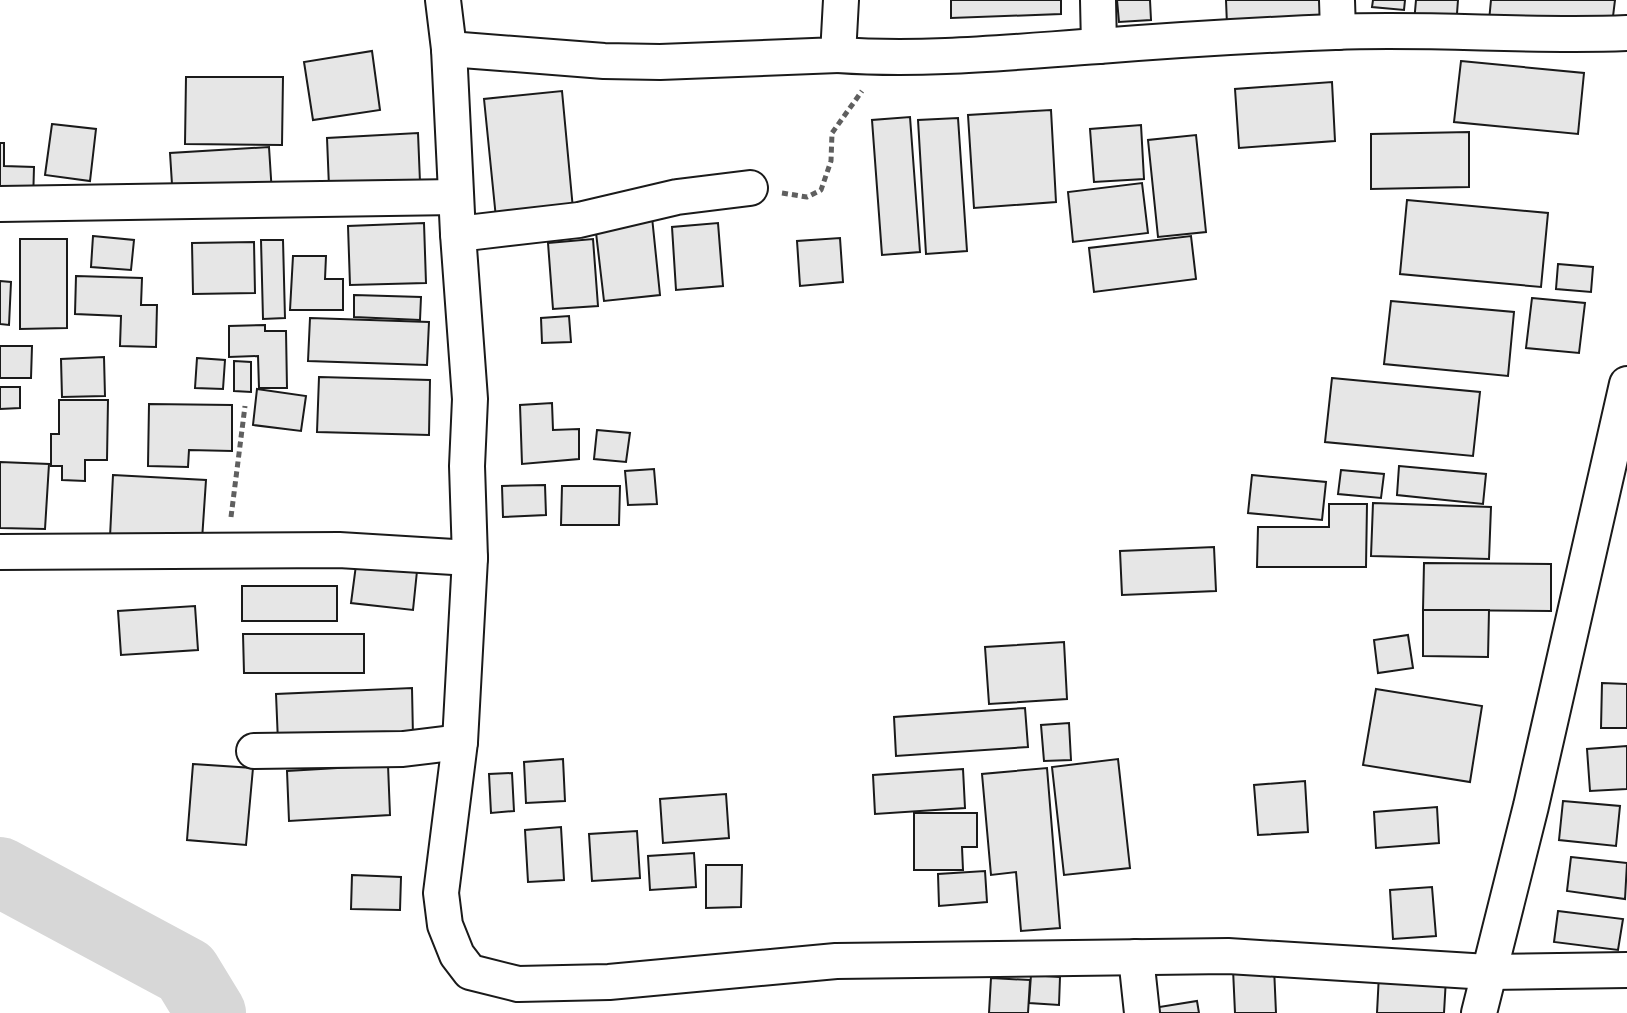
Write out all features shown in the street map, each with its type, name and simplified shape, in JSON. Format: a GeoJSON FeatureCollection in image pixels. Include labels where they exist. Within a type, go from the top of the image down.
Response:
{"type":"FeatureCollection","features":[{"type":"Feature","properties":{"kind":"street"},"geometry":{"type":"LineString","coordinates":[[443,0],[449,49],[470,399],[467,466],[470,558],[460,742],[441,893],[445,925],[457,955],[470,972],[518,984],[594,982],[836,961],[1228,956],[1488,972],[1627,970]]}},
{"type":"Feature","properties":{"kind":"street"},"geometry":{"type":"LineString","coordinates":[[838,55],[841,0]]}},
{"type":"Feature","properties":{"kind":"street"},"geometry":{"type":"LineString","coordinates":[[1098,0],[1099,46]]}},
{"type":"Feature","properties":{"kind":"street"},"geometry":{"type":"LineString","coordinates":[[449,49],[604,61],[660,62],[838,55],[885,58],[980,56],[1099,46],[1337,16],[1575,35],[1627,33]]}},
{"type":"Feature","properties":{"kind":"street"},"geometry":{"type":"LineString","coordinates":[[458,234],[579,220],[677,197],[750,188]]}},
{"type":"Feature","properties":{"kind":"street"},"geometry":{"type":"LineString","coordinates":[[0,204],[456,197]]}},
{"type":"Feature","properties":{"kind":"street"},"geometry":{"type":"LineString","coordinates":[[1479,1013],[1534,791],[1627,384]]}},
{"type":"Feature","properties":{"kind":"street"},"geometry":{"type":"LineString","coordinates":[[0,552],[339,550],[470,558]]}},
{"type":"Feature","properties":{"kind":"street"},"geometry":{"type":"LineString","coordinates":[[254,751],[403,749],[460,742]]}},
{"type":"Feature","properties":{"kind":"street"},"geometry":{"type":"LineString","coordinates":[[1136,957],[1142,1013]]}},
{"type":"Feature","properties":{"kind":"path"},"geometry":{"type":"LineString","coordinates":[[750,188],[807,197],[821,190],[831,161],[832,133],[885,58]]}},
{"type":"Feature","properties":{"kind":"path"},"geometry":{"type":"LineString","coordinates":[[227,550],[245,406]]}},
{"type":"Feature","properties":{"kind":"building"},"geometry":{"type":"Polygon","coordinates":[[[951,0],[1061,0],[1061,14],[951,18],[951,0]]]}},
{"type":"Feature","properties":{"kind":"building"},"geometry":{"type":"Polygon","coordinates":[[[1117,0],[1150,0],[1151,20],[1119,22],[1117,0]]]}},
{"type":"Feature","properties":{"kind":"building"},"geometry":{"type":"Polygon","coordinates":[[[1226,0],[1320,0],[1322,19],[1227,25],[1226,0]]]}},
{"type":"Feature","properties":{"kind":"building"},"geometry":{"type":"Polygon","coordinates":[[[1373,0],[1405,0],[1404,10],[1372,7],[1373,0]]]}},
{"type":"Feature","properties":{"kind":"building"},"geometry":{"type":"Polygon","coordinates":[[[1416,0],[1458,0],[1456,27],[1414,23],[1416,0]]]}},
{"type":"Feature","properties":{"kind":"building"},"geometry":{"type":"Polygon","coordinates":[[[1491,0],[1615,0],[1611,33],[1489,21],[1491,0]]]}},
{"type":"Feature","properties":{"kind":"building"},"geometry":{"type":"Polygon","coordinates":[[[372,51],[380,110],[313,120],[304,62],[372,51]]]}},
{"type":"Feature","properties":{"kind":"building"},"geometry":{"type":"Polygon","coordinates":[[[1461,61],[1584,73],[1578,134],[1454,122],[1461,61]]]}},
{"type":"Feature","properties":{"kind":"building"},"geometry":{"type":"Polygon","coordinates":[[[186,77],[283,77],[282,145],[185,144],[186,77]]]}},
{"type":"Feature","properties":{"kind":"building"},"geometry":{"type":"Polygon","coordinates":[[[1332,82],[1335,141],[1239,148],[1235,89],[1332,82]]]}},
{"type":"Feature","properties":{"kind":"building"},"geometry":{"type":"Polygon","coordinates":[[[562,91],[574,220],[497,228],[484,99],[562,91]]]}},
{"type":"Feature","properties":{"kind":"building"},"geometry":{"type":"Polygon","coordinates":[[[1051,110],[1056,202],[974,208],[968,115],[1051,110]]]}},
{"type":"Feature","properties":{"kind":"building"},"geometry":{"type":"Polygon","coordinates":[[[910,117],[920,252],[882,255],[872,120],[910,117]]]}},
{"type":"Feature","properties":{"kind":"building"},"geometry":{"type":"Polygon","coordinates":[[[958,118],[967,251],[926,254],[918,120],[958,118]]]}},
{"type":"Feature","properties":{"kind":"building"},"geometry":{"type":"Polygon","coordinates":[[[52,124],[96,129],[90,181],[45,175],[52,124]]]}},
{"type":"Feature","properties":{"kind":"building"},"geometry":{"type":"Polygon","coordinates":[[[1141,125],[1144,179],[1094,182],[1090,129],[1141,125]]]}},
{"type":"Feature","properties":{"kind":"building"},"geometry":{"type":"Polygon","coordinates":[[[1469,132],[1469,187],[1371,189],[1371,134],[1469,132]]]}},
{"type":"Feature","properties":{"kind":"building"},"geometry":{"type":"Polygon","coordinates":[[[418,133],[420,182],[329,187],[327,138],[418,133]]]}},
{"type":"Feature","properties":{"kind":"building"},"geometry":{"type":"Polygon","coordinates":[[[1196,135],[1206,232],[1158,237],[1148,140],[1196,135]]]}},
{"type":"Feature","properties":{"kind":"building"},"geometry":{"type":"Polygon","coordinates":[[[0,143],[4,143],[4,166],[34,167],[33,203],[0,202],[0,143]]]}},
{"type":"Feature","properties":{"kind":"building"},"geometry":{"type":"Polygon","coordinates":[[[269,147],[272,194],[173,200],[170,153],[269,147]]]}},
{"type":"Feature","properties":{"kind":"building"},"geometry":{"type":"Polygon","coordinates":[[[1142,183],[1148,233],[1073,242],[1068,192],[1142,183]]]}},
{"type":"Feature","properties":{"kind":"building"},"geometry":{"type":"Polygon","coordinates":[[[1407,200],[1548,213],[1541,287],[1400,274],[1407,200]]]}},
{"type":"Feature","properties":{"kind":"building"},"geometry":{"type":"Polygon","coordinates":[[[652,217],[660,295],[604,301],[595,224],[652,217]]]}},
{"type":"Feature","properties":{"kind":"building"},"geometry":{"type":"Polygon","coordinates":[[[424,223],[426,283],[350,285],[348,226],[424,223]]]}},
{"type":"Feature","properties":{"kind":"building"},"geometry":{"type":"Polygon","coordinates":[[[718,223],[723,286],[676,290],[672,227],[718,223]]]}},
{"type":"Feature","properties":{"kind":"building"},"geometry":{"type":"Polygon","coordinates":[[[93,236],[134,240],[131,270],[91,267],[93,236]]]}},
{"type":"Feature","properties":{"kind":"building"},"geometry":{"type":"Polygon","coordinates":[[[1191,236],[1196,279],[1094,292],[1089,248],[1191,236]]]}},
{"type":"Feature","properties":{"kind":"building"},"geometry":{"type":"Polygon","coordinates":[[[840,238],[843,282],[800,286],[797,241],[840,238]]]}},
{"type":"Feature","properties":{"kind":"building"},"geometry":{"type":"Polygon","coordinates":[[[20,239],[67,239],[67,328],[20,329],[20,239]]]}},
{"type":"Feature","properties":{"kind":"building"},"geometry":{"type":"Polygon","coordinates":[[[593,239],[598,306],[553,309],[548,243],[593,239]]]}},
{"type":"Feature","properties":{"kind":"building"},"geometry":{"type":"Polygon","coordinates":[[[261,240],[283,240],[285,318],[263,319],[261,240]]]}},
{"type":"Feature","properties":{"kind":"building"},"geometry":{"type":"Polygon","coordinates":[[[254,242],[255,293],[193,294],[192,243],[254,242]]]}},
{"type":"Feature","properties":{"kind":"building"},"geometry":{"type":"Polygon","coordinates":[[[293,256],[326,256],[325,279],[343,279],[343,310],[290,310],[293,256]]]}},
{"type":"Feature","properties":{"kind":"building"},"geometry":{"type":"Polygon","coordinates":[[[1558,264],[1593,267],[1591,292],[1556,289],[1558,264]]]}},
{"type":"Feature","properties":{"kind":"building"},"geometry":{"type":"Polygon","coordinates":[[[76,276],[142,278],[141,305],[157,305],[156,347],[120,346],[121,316],[75,314],[76,276]]]}},
{"type":"Feature","properties":{"kind":"building"},"geometry":{"type":"Polygon","coordinates":[[[0,281],[11,282],[9,325],[0,324],[0,281]]]}},
{"type":"Feature","properties":{"kind":"building"},"geometry":{"type":"Polygon","coordinates":[[[354,295],[421,297],[420,320],[354,317],[354,295]]]}},
{"type":"Feature","properties":{"kind":"building"},"geometry":{"type":"Polygon","coordinates":[[[1532,298],[1585,303],[1579,353],[1526,348],[1532,298]]]}},
{"type":"Feature","properties":{"kind":"building"},"geometry":{"type":"Polygon","coordinates":[[[1391,301],[1514,312],[1508,376],[1384,364],[1391,301]]]}},
{"type":"Feature","properties":{"kind":"building"},"geometry":{"type":"Polygon","coordinates":[[[569,316],[571,342],[542,343],[541,318],[569,316]]]}},
{"type":"Feature","properties":{"kind":"building"},"geometry":{"type":"Polygon","coordinates":[[[310,318],[429,322],[427,365],[308,361],[310,318]]]}},
{"type":"Feature","properties":{"kind":"building"},"geometry":{"type":"Polygon","coordinates":[[[265,325],[265,331],[286,331],[287,388],[259,388],[258,356],[229,357],[229,326],[265,325]]]}},
{"type":"Feature","properties":{"kind":"building"},"geometry":{"type":"Polygon","coordinates":[[[0,346],[32,346],[31,378],[0,378],[0,346]]]}},
{"type":"Feature","properties":{"kind":"building"},"geometry":{"type":"Polygon","coordinates":[[[104,357],[105,396],[62,397],[61,359],[104,357]]]}},
{"type":"Feature","properties":{"kind":"building"},"geometry":{"type":"Polygon","coordinates":[[[197,358],[225,360],[223,389],[195,388],[197,358]]]}},
{"type":"Feature","properties":{"kind":"building"},"geometry":{"type":"Polygon","coordinates":[[[234,361],[251,362],[251,392],[234,391],[234,361]]]}},
{"type":"Feature","properties":{"kind":"building"},"geometry":{"type":"Polygon","coordinates":[[[319,377],[430,380],[429,435],[317,432],[319,377]]]}},
{"type":"Feature","properties":{"kind":"building"},"geometry":{"type":"Polygon","coordinates":[[[1332,378],[1480,392],[1473,456],[1325,442],[1332,378]]]}},
{"type":"Feature","properties":{"kind":"building"},"geometry":{"type":"Polygon","coordinates":[[[0,387],[20,387],[20,408],[0,409],[0,387]]]}},
{"type":"Feature","properties":{"kind":"building"},"geometry":{"type":"Polygon","coordinates":[[[257,389],[306,396],[301,431],[253,425],[257,389]]]}},
{"type":"Feature","properties":{"kind":"building"},"geometry":{"type":"Polygon","coordinates":[[[59,400],[108,400],[107,460],[85,460],[85,481],[62,480],[62,466],[51,466],[51,434],[59,434],[59,400]]]}},
{"type":"Feature","properties":{"kind":"building"},"geometry":{"type":"Polygon","coordinates":[[[552,403],[553,430],[579,429],[579,459],[522,464],[520,405],[552,403]]]}},
{"type":"Feature","properties":{"kind":"building"},"geometry":{"type":"Polygon","coordinates":[[[149,404],[232,405],[232,451],[189,450],[188,467],[148,466],[149,404]]]}},
{"type":"Feature","properties":{"kind":"building"},"geometry":{"type":"Polygon","coordinates":[[[597,430],[630,433],[626,462],[594,459],[597,430]]]}},
{"type":"Feature","properties":{"kind":"building"},"geometry":{"type":"Polygon","coordinates":[[[0,462],[49,464],[45,529],[0,528],[0,462]]]}},
{"type":"Feature","properties":{"kind":"building"},"geometry":{"type":"Polygon","coordinates":[[[1399,466],[1486,474],[1483,504],[1397,495],[1399,466]]]}},
{"type":"Feature","properties":{"kind":"building"},"geometry":{"type":"Polygon","coordinates":[[[654,469],[657,504],[628,505],[625,471],[654,469]]]}},
{"type":"Feature","properties":{"kind":"building"},"geometry":{"type":"Polygon","coordinates":[[[1341,470],[1384,474],[1381,498],[1338,494],[1341,470]]]}},
{"type":"Feature","properties":{"kind":"building"},"geometry":{"type":"Polygon","coordinates":[[[113,475],[206,480],[202,540],[110,537],[113,475]]]}},
{"type":"Feature","properties":{"kind":"building"},"geometry":{"type":"Polygon","coordinates":[[[1252,475],[1326,482],[1322,520],[1248,513],[1252,475]]]}},
{"type":"Feature","properties":{"kind":"building"},"geometry":{"type":"Polygon","coordinates":[[[545,485],[546,515],[503,517],[502,486],[545,485]]]}},
{"type":"Feature","properties":{"kind":"building"},"geometry":{"type":"Polygon","coordinates":[[[562,486],[620,486],[619,525],[561,525],[562,486]]]}},
{"type":"Feature","properties":{"kind":"building"},"geometry":{"type":"Polygon","coordinates":[[[1373,503],[1491,507],[1489,559],[1371,556],[1373,503]]]}},
{"type":"Feature","properties":{"kind":"building"},"geometry":{"type":"Polygon","coordinates":[[[1329,504],[1367,504],[1366,567],[1257,567],[1258,527],[1329,527],[1329,504]]]}},
{"type":"Feature","properties":{"kind":"building"},"geometry":{"type":"Polygon","coordinates":[[[1214,547],[1216,591],[1122,595],[1120,551],[1214,547]]]}},
{"type":"Feature","properties":{"kind":"building"},"geometry":{"type":"Polygon","coordinates":[[[1424,563],[1551,564],[1551,611],[1423,610],[1424,563]]]}},
{"type":"Feature","properties":{"kind":"building"},"geometry":{"type":"Polygon","coordinates":[[[356,565],[417,571],[413,610],[351,603],[356,565]]]}},
{"type":"Feature","properties":{"kind":"building"},"geometry":{"type":"Polygon","coordinates":[[[242,586],[337,586],[337,621],[242,621],[242,586]]]}},
{"type":"Feature","properties":{"kind":"building"},"geometry":{"type":"Polygon","coordinates":[[[195,606],[198,650],[121,655],[118,611],[195,606]]]}},
{"type":"Feature","properties":{"kind":"building"},"geometry":{"type":"Polygon","coordinates":[[[1423,610],[1489,610],[1488,657],[1423,656],[1423,610]]]}},
{"type":"Feature","properties":{"kind":"building"},"geometry":{"type":"Polygon","coordinates":[[[243,634],[364,634],[364,673],[244,673],[243,634]]]}},
{"type":"Feature","properties":{"kind":"building"},"geometry":{"type":"Polygon","coordinates":[[[1408,635],[1413,668],[1378,673],[1374,640],[1408,635]]]}},
{"type":"Feature","properties":{"kind":"building"},"geometry":{"type":"Polygon","coordinates":[[[1064,642],[1067,699],[989,704],[985,647],[1064,642]]]}},
{"type":"Feature","properties":{"kind":"building"},"geometry":{"type":"Polygon","coordinates":[[[1602,683],[1627,684],[1627,728],[1601,728],[1602,683]]]}},
{"type":"Feature","properties":{"kind":"building"},"geometry":{"type":"Polygon","coordinates":[[[412,688],[413,737],[278,742],[276,694],[412,688]]]}},
{"type":"Feature","properties":{"kind":"building"},"geometry":{"type":"Polygon","coordinates":[[[1376,689],[1482,706],[1470,782],[1363,765],[1376,689]]]}},
{"type":"Feature","properties":{"kind":"building"},"geometry":{"type":"Polygon","coordinates":[[[1025,708],[1028,747],[896,756],[894,717],[1025,708]]]}},
{"type":"Feature","properties":{"kind":"building"},"geometry":{"type":"Polygon","coordinates":[[[1069,723],[1071,760],[1044,761],[1041,725],[1069,723]]]}},
{"type":"Feature","properties":{"kind":"building"},"geometry":{"type":"Polygon","coordinates":[[[1627,746],[1627,789],[1590,791],[1587,749],[1627,746]]]}},
{"type":"Feature","properties":{"kind":"building"},"geometry":{"type":"Polygon","coordinates":[[[563,759],[565,801],[526,803],[524,762],[563,759]]]}},
{"type":"Feature","properties":{"kind":"building"},"geometry":{"type":"Polygon","coordinates":[[[1118,759],[1130,868],[1064,875],[1052,767],[1118,759]]]}},
{"type":"Feature","properties":{"kind":"building"},"geometry":{"type":"Polygon","coordinates":[[[193,764],[253,768],[246,845],[187,840],[193,764]]]}},
{"type":"Feature","properties":{"kind":"building"},"geometry":{"type":"Polygon","coordinates":[[[388,765],[390,815],[289,821],[287,771],[388,765]]]}},
{"type":"Feature","properties":{"kind":"building"},"geometry":{"type":"Polygon","coordinates":[[[1047,768],[1060,928],[1021,931],[1016,872],[991,875],[982,774],[1047,768]]]}},
{"type":"Feature","properties":{"kind":"building"},"geometry":{"type":"Polygon","coordinates":[[[963,769],[965,808],[875,814],[873,775],[963,769]]]}},
{"type":"Feature","properties":{"kind":"building"},"geometry":{"type":"Polygon","coordinates":[[[512,773],[514,811],[491,813],[489,774],[512,773]]]}},
{"type":"Feature","properties":{"kind":"building"},"geometry":{"type":"Polygon","coordinates":[[[1305,781],[1308,832],[1258,835],[1254,785],[1305,781]]]}},
{"type":"Feature","properties":{"kind":"building"},"geometry":{"type":"Polygon","coordinates":[[[726,794],[729,838],[663,843],[660,799],[726,794]]]}},
{"type":"Feature","properties":{"kind":"building"},"geometry":{"type":"Polygon","coordinates":[[[1563,801],[1620,806],[1616,846],[1559,840],[1563,801]]]}},
{"type":"Feature","properties":{"kind":"building"},"geometry":{"type":"Polygon","coordinates":[[[1437,807],[1439,843],[1376,848],[1374,812],[1437,807]]]}},
{"type":"Feature","properties":{"kind":"building"},"geometry":{"type":"Polygon","coordinates":[[[914,813],[977,813],[977,847],[962,847],[963,870],[914,870],[914,813]]]}},
{"type":"Feature","properties":{"kind":"building"},"geometry":{"type":"Polygon","coordinates":[[[561,827],[564,880],[528,882],[525,830],[561,827]]]}},
{"type":"Feature","properties":{"kind":"building"},"geometry":{"type":"Polygon","coordinates":[[[637,831],[640,878],[592,881],[589,834],[637,831]]]}},
{"type":"Feature","properties":{"kind":"building"},"geometry":{"type":"Polygon","coordinates":[[[694,853],[696,887],[650,890],[648,856],[694,853]]]}},
{"type":"Feature","properties":{"kind":"building"},"geometry":{"type":"Polygon","coordinates":[[[1571,857],[1627,863],[1625,899],[1567,891],[1571,857]]]}},
{"type":"Feature","properties":{"kind":"building"},"geometry":{"type":"Polygon","coordinates":[[[706,865],[742,865],[741,907],[706,908],[706,865]]]}},
{"type":"Feature","properties":{"kind":"building"},"geometry":{"type":"Polygon","coordinates":[[[985,871],[987,902],[939,906],[938,874],[985,871]]]}},
{"type":"Feature","properties":{"kind":"building"},"geometry":{"type":"Polygon","coordinates":[[[352,875],[401,877],[400,910],[351,909],[352,875]]]}},
{"type":"Feature","properties":{"kind":"building"},"geometry":{"type":"Polygon","coordinates":[[[1432,887],[1436,936],[1393,939],[1390,890],[1432,887]]]}},
{"type":"Feature","properties":{"kind":"building"},"geometry":{"type":"Polygon","coordinates":[[[1558,911],[1623,919],[1618,950],[1554,942],[1558,911]]]}},
{"type":"Feature","properties":{"kind":"building"},"geometry":{"type":"Polygon","coordinates":[[[1274,967],[1276,1013],[1235,1013],[1233,969],[1274,967]]]}},
{"type":"Feature","properties":{"kind":"building"},"geometry":{"type":"Polygon","coordinates":[[[1379,974],[1446,978],[1444,1013],[1377,1013],[1379,974]]]}},
{"type":"Feature","properties":{"kind":"building"},"geometry":{"type":"Polygon","coordinates":[[[1031,975],[1060,977],[1059,1005],[1029,1003],[1031,975]]]}},
{"type":"Feature","properties":{"kind":"building"},"geometry":{"type":"Polygon","coordinates":[[[991,978],[1030,980],[1028,1013],[989,1013],[991,978]]]}},
{"type":"Feature","properties":{"kind":"building"},"geometry":{"type":"Polygon","coordinates":[[[1197,1001],[1199,1013],[1154,1013],[1153,1008],[1197,1001]]]}},
{"type":"Feature","properties":{"kind":"waterway"},"geometry":{"type":"LineString","coordinates":[[0,872],[186,972],[211,1013]]}}]}
